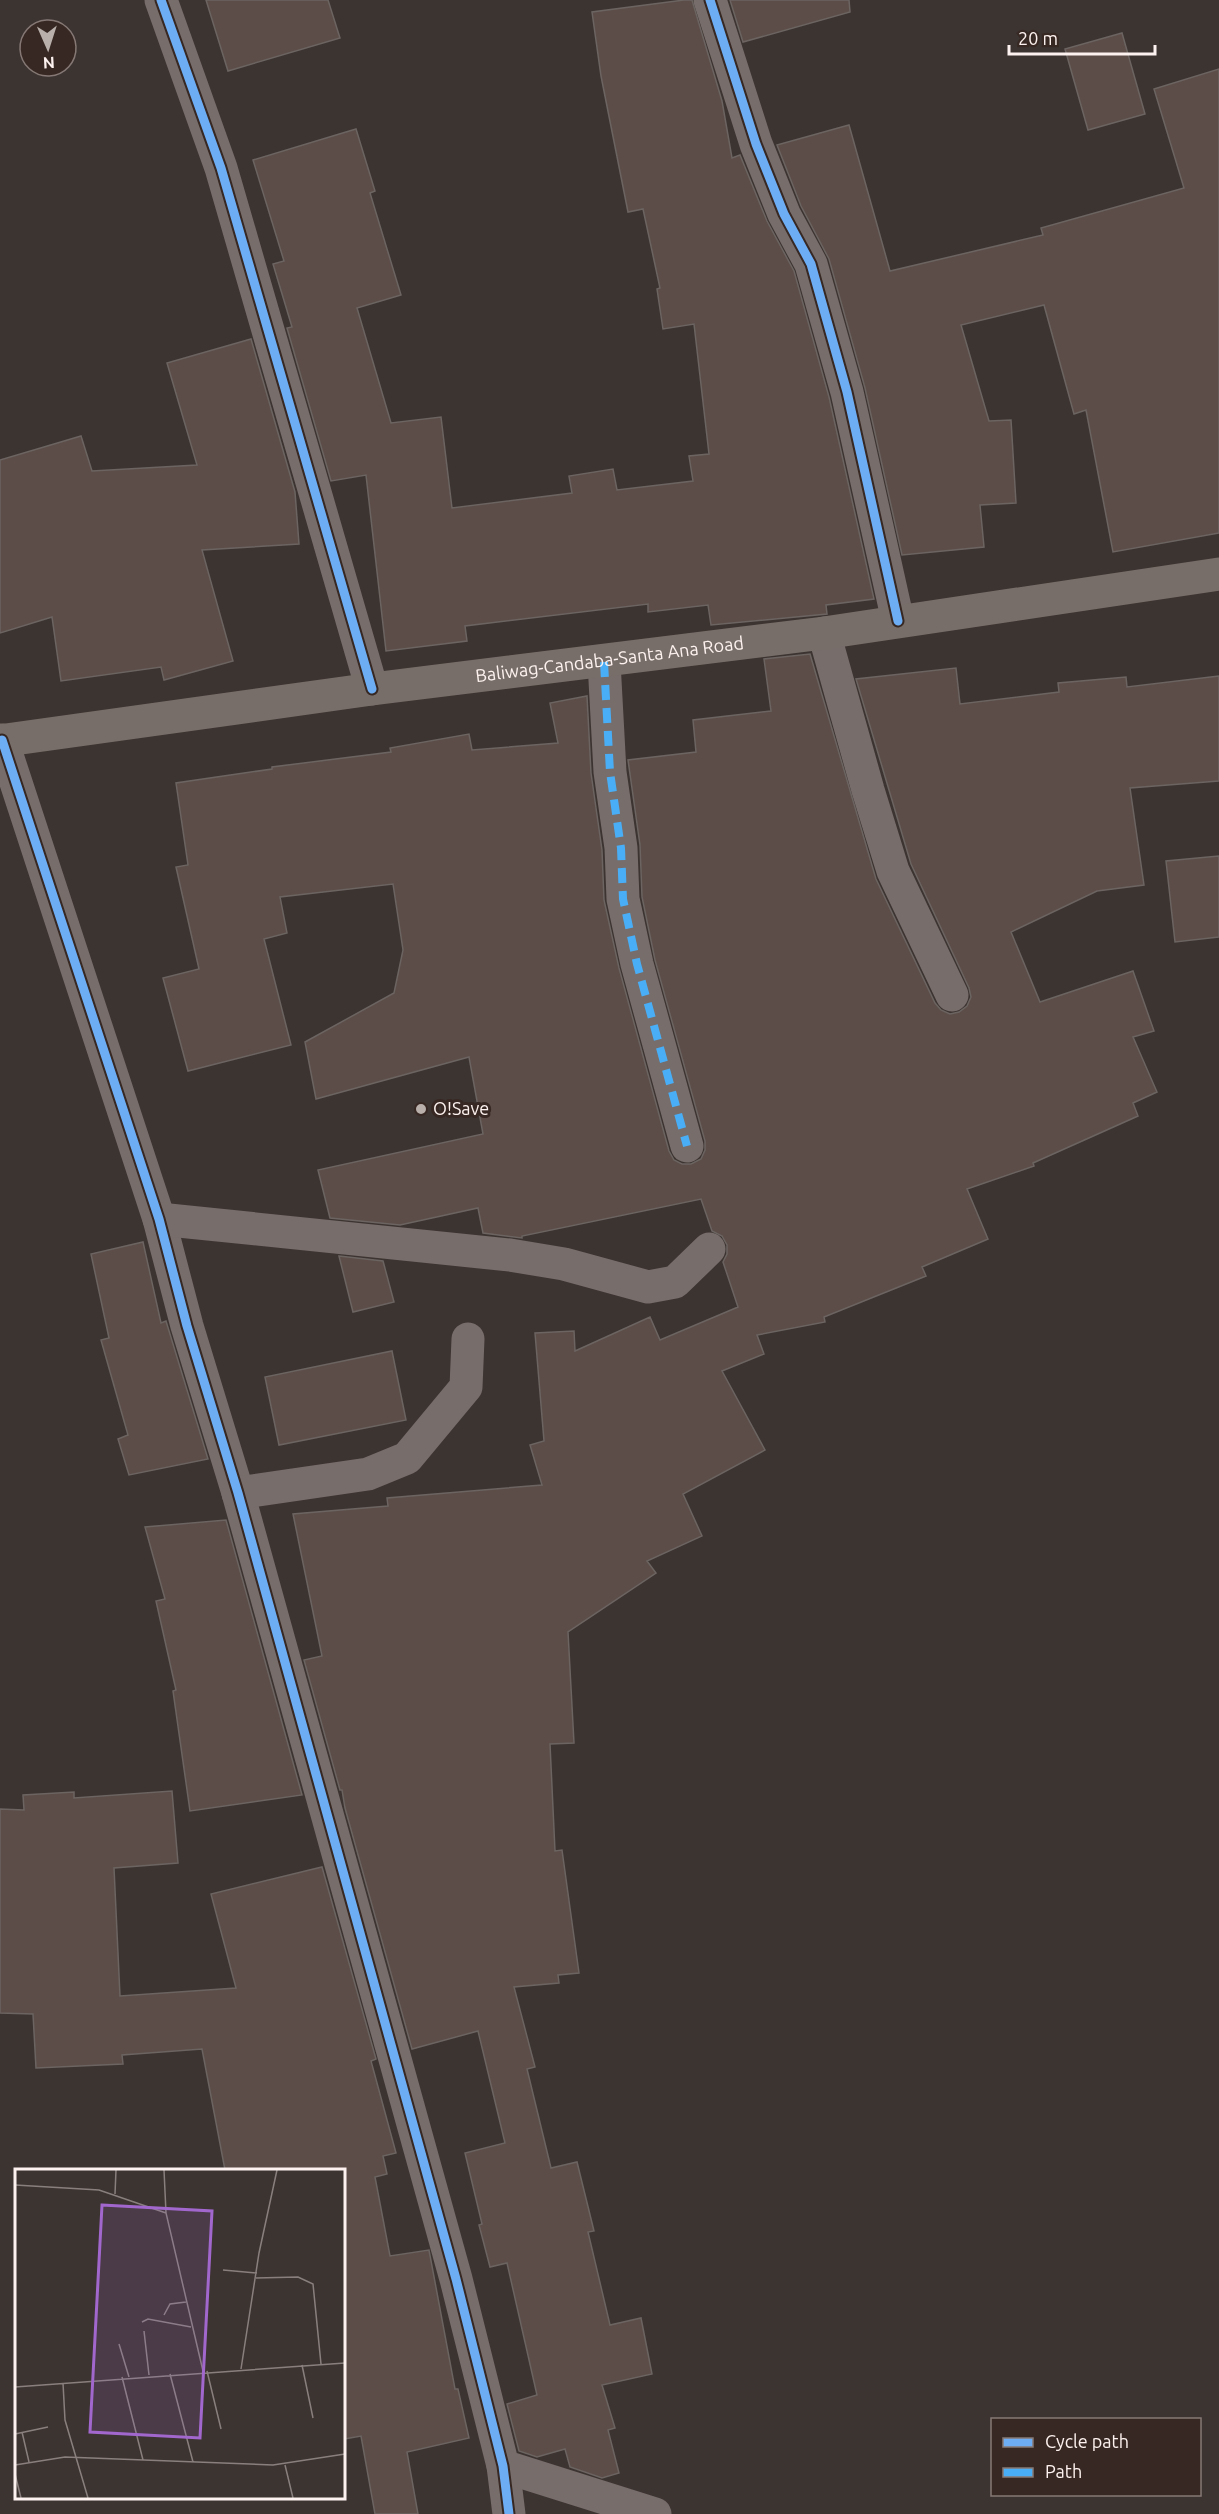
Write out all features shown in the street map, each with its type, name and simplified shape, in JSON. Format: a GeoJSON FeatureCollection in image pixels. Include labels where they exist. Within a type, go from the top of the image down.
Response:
{"type":"FeatureCollection","features":[{"type":"Feature","properties":{"kind":"main road","name":"Baliwag-Candaba-Santa Ana Road"},"geometry":{"type":"LineString","coordinates":[[1,740],[372,689],[824,633],[1219,574]]}},
{"type":"Feature","properties":{"kind":"street"},"geometry":{"type":"LineString","coordinates":[[161,0],[221,168],[372,689]]}},
{"type":"Feature","properties":{"kind":"street"},"geometry":{"type":"LineString","coordinates":[[710,0],[756,144],[784,214],[811,264],[847,392],[898,621]]}},
{"type":"Feature","properties":{"kind":"street"},"geometry":{"type":"LineString","coordinates":[[824,633],[893,871],[952,995]]}},
{"type":"Feature","properties":{"kind":"street"},"geometry":{"type":"LineString","coordinates":[[604,662],[610,772],[621,848],[623,899],[637,964],[687,1146]]}},
{"type":"Feature","properties":{"kind":"street"},"geometry":{"type":"LineString","coordinates":[[1,740],[159,1219],[187,1326],[238,1493],[456,2279],[503,2466],[509,2514]]}},
{"type":"Feature","properties":{"kind":"street"},"geometry":{"type":"LineString","coordinates":[[159,1219],[510,1255],[564,1264],[648,1287],[675,1282],[710,1249]]}},
{"type":"Feature","properties":{"kind":"street"},"geometry":{"type":"LineString","coordinates":[[238,1493],[368,1474],[407,1458],[466,1387],[468,1339]]}},
{"type":"Feature","properties":{"kind":"street"},"geometry":{"type":"LineString","coordinates":[[503,2466],[655,2514]]}},
{"type":"Feature","properties":{"kind":"building"},"geometry":{"type":"Polygon","coordinates":[[[206,0],[328,0],[340,38],[228,71],[206,0]]]}},
{"type":"Feature","properties":{"kind":"building"},"geometry":{"type":"Polygon","coordinates":[[[692,0],[722,101],[732,158],[740,155],[767,221],[794,271],[829,397],[874,599],[826,605],[827,614],[711,625],[708,605],[648,612],[648,604],[465,626],[467,641],[386,651],[366,475],[331,481],[287,328],[292,327],[273,264],[284,261],[253,160],[356,129],[375,191],[370,193],[401,295],[357,308],[391,423],[441,417],[452,508],[572,493],[569,476],[613,469],[617,490],[693,481],[689,456],[709,454],[694,324],[663,329],[657,289],[660,288],[643,209],[628,212],[601,76],[592,12],[692,0]]]}},
{"type":"Feature","properties":{"kind":"building"},"geometry":{"type":"Polygon","coordinates":[[[730,0],[849,0],[850,12],[743,42],[730,0]]]}},
{"type":"Feature","properties":{"kind":"building"},"geometry":{"type":"Polygon","coordinates":[[[1122,33],[1145,114],[1088,130],[1065,49],[1122,33]]]}},
{"type":"Feature","properties":{"kind":"building"},"geometry":{"type":"Polygon","coordinates":[[[1219,69],[1219,533],[1113,552],[1086,410],[1074,414],[1044,305],[961,325],[989,421],[1011,420],[1016,503],[980,505],[984,547],[902,555],[865,388],[829,259],[801,206],[777,145],[849,125],[890,271],[1043,235],[1041,228],[1184,188],[1154,89],[1219,69]]]}},
{"type":"Feature","properties":{"kind":"building"},"geometry":{"type":"Polygon","coordinates":[[[251,339],[295,492],[299,544],[202,550],[233,661],[164,680],[161,667],[61,681],[52,617],[0,633],[0,460],[81,436],[92,471],[197,465],[167,363],[251,339]]]}},
{"type":"Feature","properties":{"kind":"building"},"geometry":{"type":"Polygon","coordinates":[[[810,654],[876,879],[935,1003],[941,1010],[950,1014],[959,1012],[967,1006],[971,997],[969,988],[911,864],[856,679],[956,668],[960,704],[1059,692],[1058,683],[1126,677],[1127,687],[1219,676],[1219,781],[1130,788],[1144,885],[1097,891],[1011,932],[1040,1002],[1133,971],[1154,1031],[1133,1037],[1157,1092],[1133,1103],[1138,1116],[1033,1163],[1034,1166],[967,1189],[988,1239],[922,1267],[926,1276],[824,1317],[825,1322],[757,1335],[764,1354],[722,1371],[765,1450],[683,1494],[702,1536],[647,1561],[656,1573],[568,1632],[574,1743],[550,1744],[555,1851],[562,1850],[579,1973],[558,1975],[559,1983],[514,1987],[535,2067],[527,2069],[551,2168],[577,2162],[594,2231],[588,2232],[610,2325],[641,2318],[652,2374],[602,2385],[615,2428],[608,2430],[619,2473],[602,2478],[570,2467],[565,2449],[537,2457],[519,2451],[507,2404],[537,2395],[507,2263],[490,2267],[465,2153],[505,2143],[478,2031],[412,2049],[345,1808],[342,1790],[340,1790],[304,1660],[322,1656],[293,1514],[388,1506],[387,1498],[542,1485],[530,1445],[544,1441],[535,1333],[574,1331],[575,1351],[650,1317],[660,1340],[738,1307],[723,1262],[727,1254],[727,1245],[722,1236],[712,1231],[701,1199],[522,1236],[522,1238],[483,1233],[478,1208],[400,1225],[330,1218],[318,1170],[483,1134],[469,1057],[316,1099],[305,1042],[394,993],[403,950],[393,884],[280,897],[287,933],[264,939],[291,1045],[188,1071],[163,978],[199,969],[176,867],[188,865],[176,783],[272,769],[272,767],[391,752],[390,748],[469,734],[472,750],[558,743],[550,703],[587,696],[591,773],[602,850],[604,900],[619,968],[669,1151],[674,1160],[682,1164],[691,1164],[701,1159],[705,1150],[705,1141],[655,960],[642,897],[640,845],[628,760],[696,752],[693,720],[771,711],[764,659],[810,654]]]}},
{"type":"Feature","properties":{"kind":"building"},"geometry":{"type":"Polygon","coordinates":[[[1219,856],[1219,937],[1175,942],[1166,861],[1219,856]]]}},
{"type":"Feature","properties":{"kind":"building"},"geometry":{"type":"Polygon","coordinates":[[[143,1242],[161,1323],[166,1321],[208,1459],[129,1475],[118,1439],[128,1435],[101,1340],[109,1338],[91,1254],[143,1242]]]}},
{"type":"Feature","properties":{"kind":"building"},"geometry":{"type":"Polygon","coordinates":[[[339,1256],[383,1261],[394,1302],[353,1312],[339,1256]]]}},
{"type":"Feature","properties":{"kind":"building"},"geometry":{"type":"Polygon","coordinates":[[[392,1351],[406,1420],[279,1445],[265,1377],[392,1351]]]}},
{"type":"Feature","properties":{"kind":"building"},"geometry":{"type":"Polygon","coordinates":[[[226,1520],[302,1795],[190,1811],[173,1691],[176,1690],[156,1601],[165,1599],[145,1527],[226,1520]]]}},
{"type":"Feature","properties":{"kind":"building"},"geometry":{"type":"Polygon","coordinates":[[[172,1791],[178,1863],[114,1868],[120,1996],[236,1988],[211,1894],[322,1867],[376,2059],[371,2061],[396,2153],[383,2156],[387,2174],[375,2177],[390,2256],[429,2250],[455,2389],[458,2389],[469,2438],[407,2452],[418,2514],[375,2514],[361,2436],[345,2439],[345,2169],[225,2169],[202,2049],[122,2055],[123,2064],[36,2068],[33,2014],[0,2013],[0,1809],[24,1810],[23,1795],[74,1792],[74,1798],[172,1791]]]}},
{"type":"Feature","properties":{"kind":"marked path"},"geometry":{"type":"LineString","coordinates":[[604,662],[610,772],[621,848],[623,899],[637,964],[687,1146]]}},
{"type":"Feature","properties":{"kind":"cycle path"},"geometry":{"type":"LineString","coordinates":[[161,0],[221,168],[372,689]]}},
{"type":"Feature","properties":{"kind":"cycle path"},"geometry":{"type":"LineString","coordinates":[[710,0],[756,144],[784,214],[811,264],[847,392],[898,621]]}},
{"type":"Feature","properties":{"kind":"cycle path"},"geometry":{"type":"LineString","coordinates":[[2,740],[159,1219],[187,1326],[238,1493],[456,2279],[503,2466],[509,2514]]}},
{"type":"Feature","properties":{"kind":"place","name":"O!Save"},"geometry":{"type":"Point","coordinates":[421,1109]}}]}
